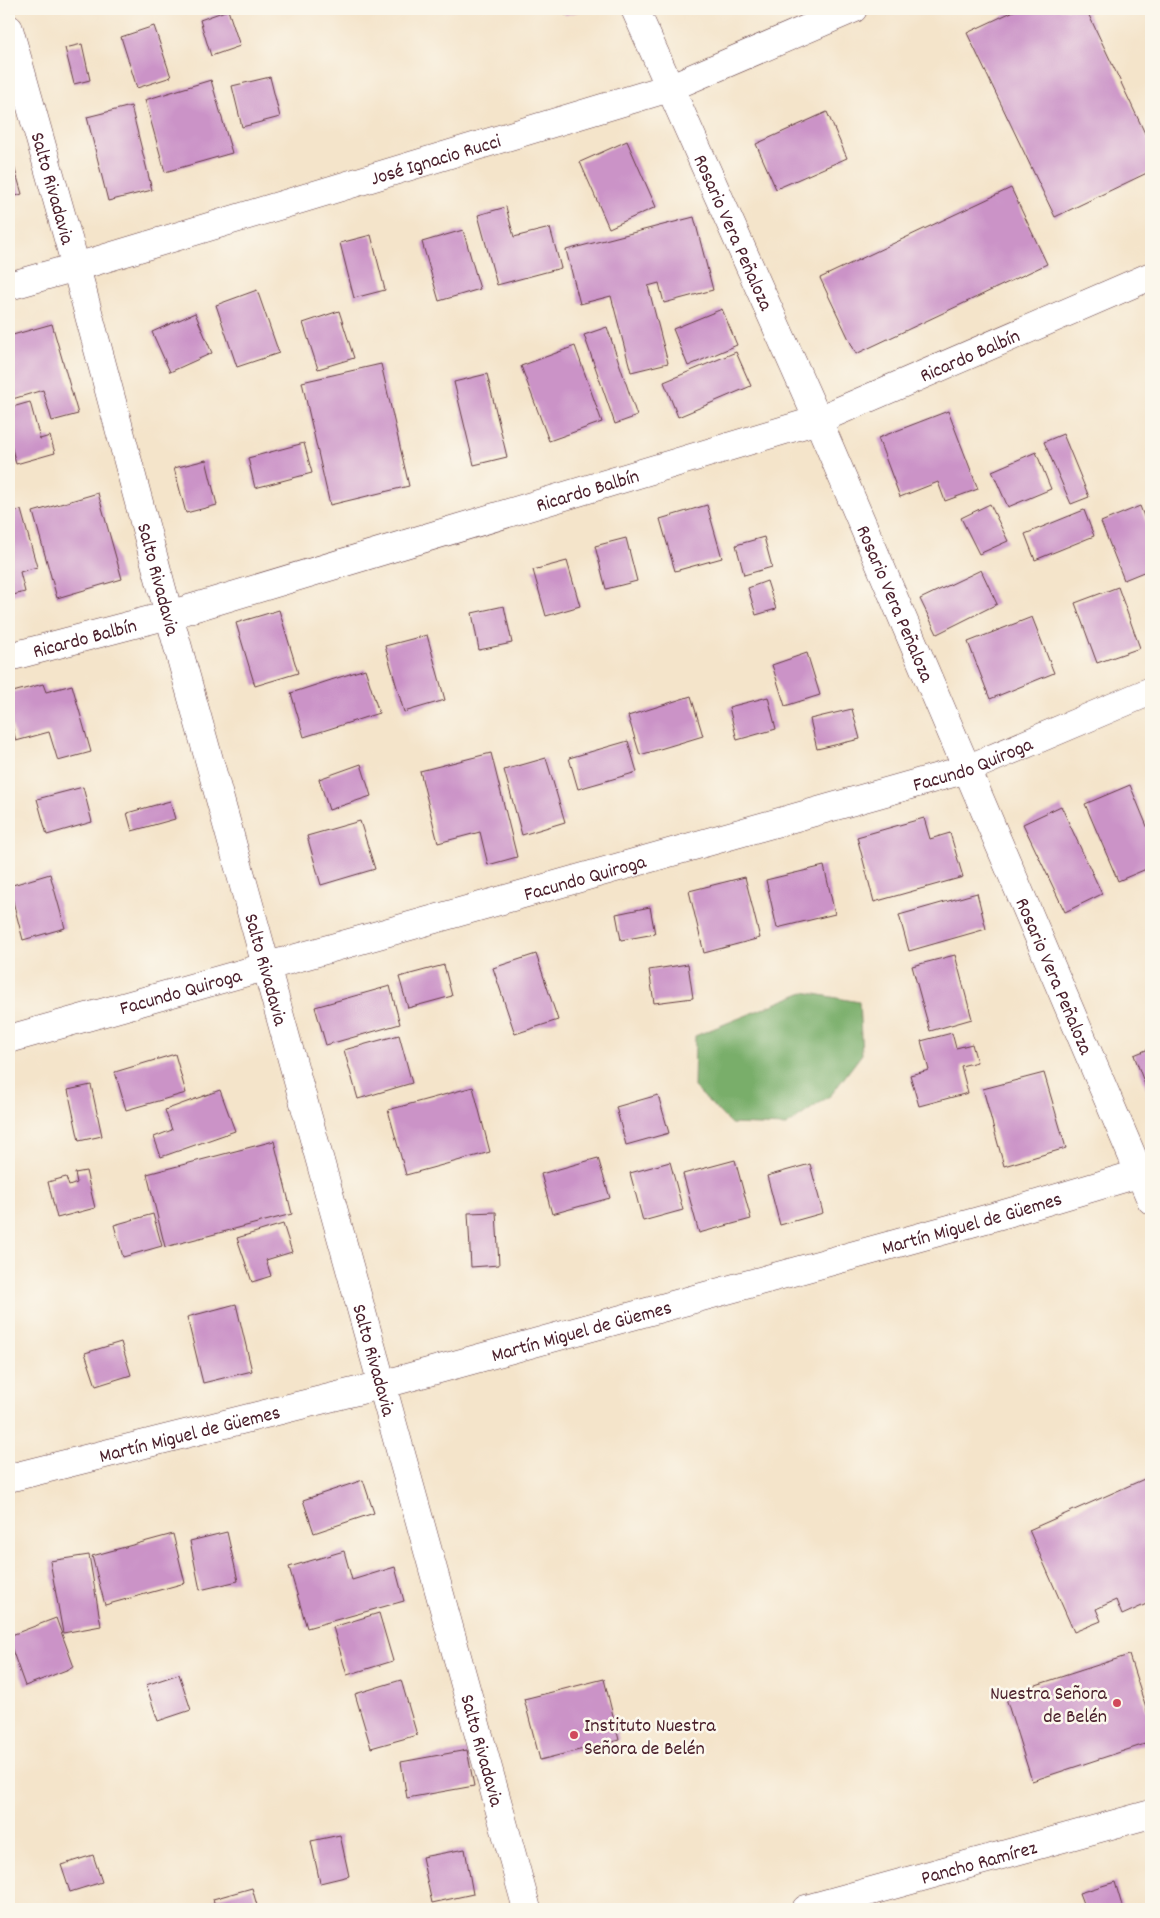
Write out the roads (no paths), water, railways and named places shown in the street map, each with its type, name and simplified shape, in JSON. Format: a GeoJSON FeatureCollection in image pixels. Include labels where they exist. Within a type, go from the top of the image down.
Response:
{"type":"FeatureCollection","features":[{"type":"Feature","properties":{"kind":"street","name":"Rosario Vera Peñaloza"},"geometry":{"type":"LineString","coordinates":[[635,9],[818,420],[967,769],[1146,1172],[1151,1200]]}},
{"type":"Feature","properties":{"kind":"street","name":"José Ignacio Rucci"},"geometry":{"type":"LineString","coordinates":[[9,286],[76,268],[669,88],[854,9]]}},
{"type":"Feature","properties":{"kind":"street","name":"Salto Rivadavia"},"geometry":{"type":"LineString","coordinates":[[9,29],[381,1385],[527,1909]]}},
{"type":"Feature","properties":{"kind":"street","name":"Ricardo Balbín"},"geometry":{"type":"LineString","coordinates":[[9,657],[169,615],[818,420],[1151,276]]}},
{"type":"Feature","properties":{"kind":"street","name":"Facundo Quiroga"},"geometry":{"type":"LineString","coordinates":[[9,1039],[967,769],[1151,691]]}},
{"type":"Feature","properties":{"kind":"street","name":"Martín Miguel de Güemes"},"geometry":{"type":"LineString","coordinates":[[9,1478],[381,1385],[1004,1214],[1146,1172]]}},
{"type":"Feature","properties":{"kind":"street","name":"Pancho Ramírez"},"geometry":{"type":"LineString","coordinates":[[806,1909],[1151,1814]]}},
{"type":"Feature","properties":{"kind":"place","name":"Nuestra Señora de Belén"},"geometry":{"type":"Point","coordinates":[1117,1703]}},
{"type":"Feature","properties":{"kind":"place","name":"Instituto Nuestra Señora de Belén"},"geometry":{"type":"Point","coordinates":[574,1735]}}]}
